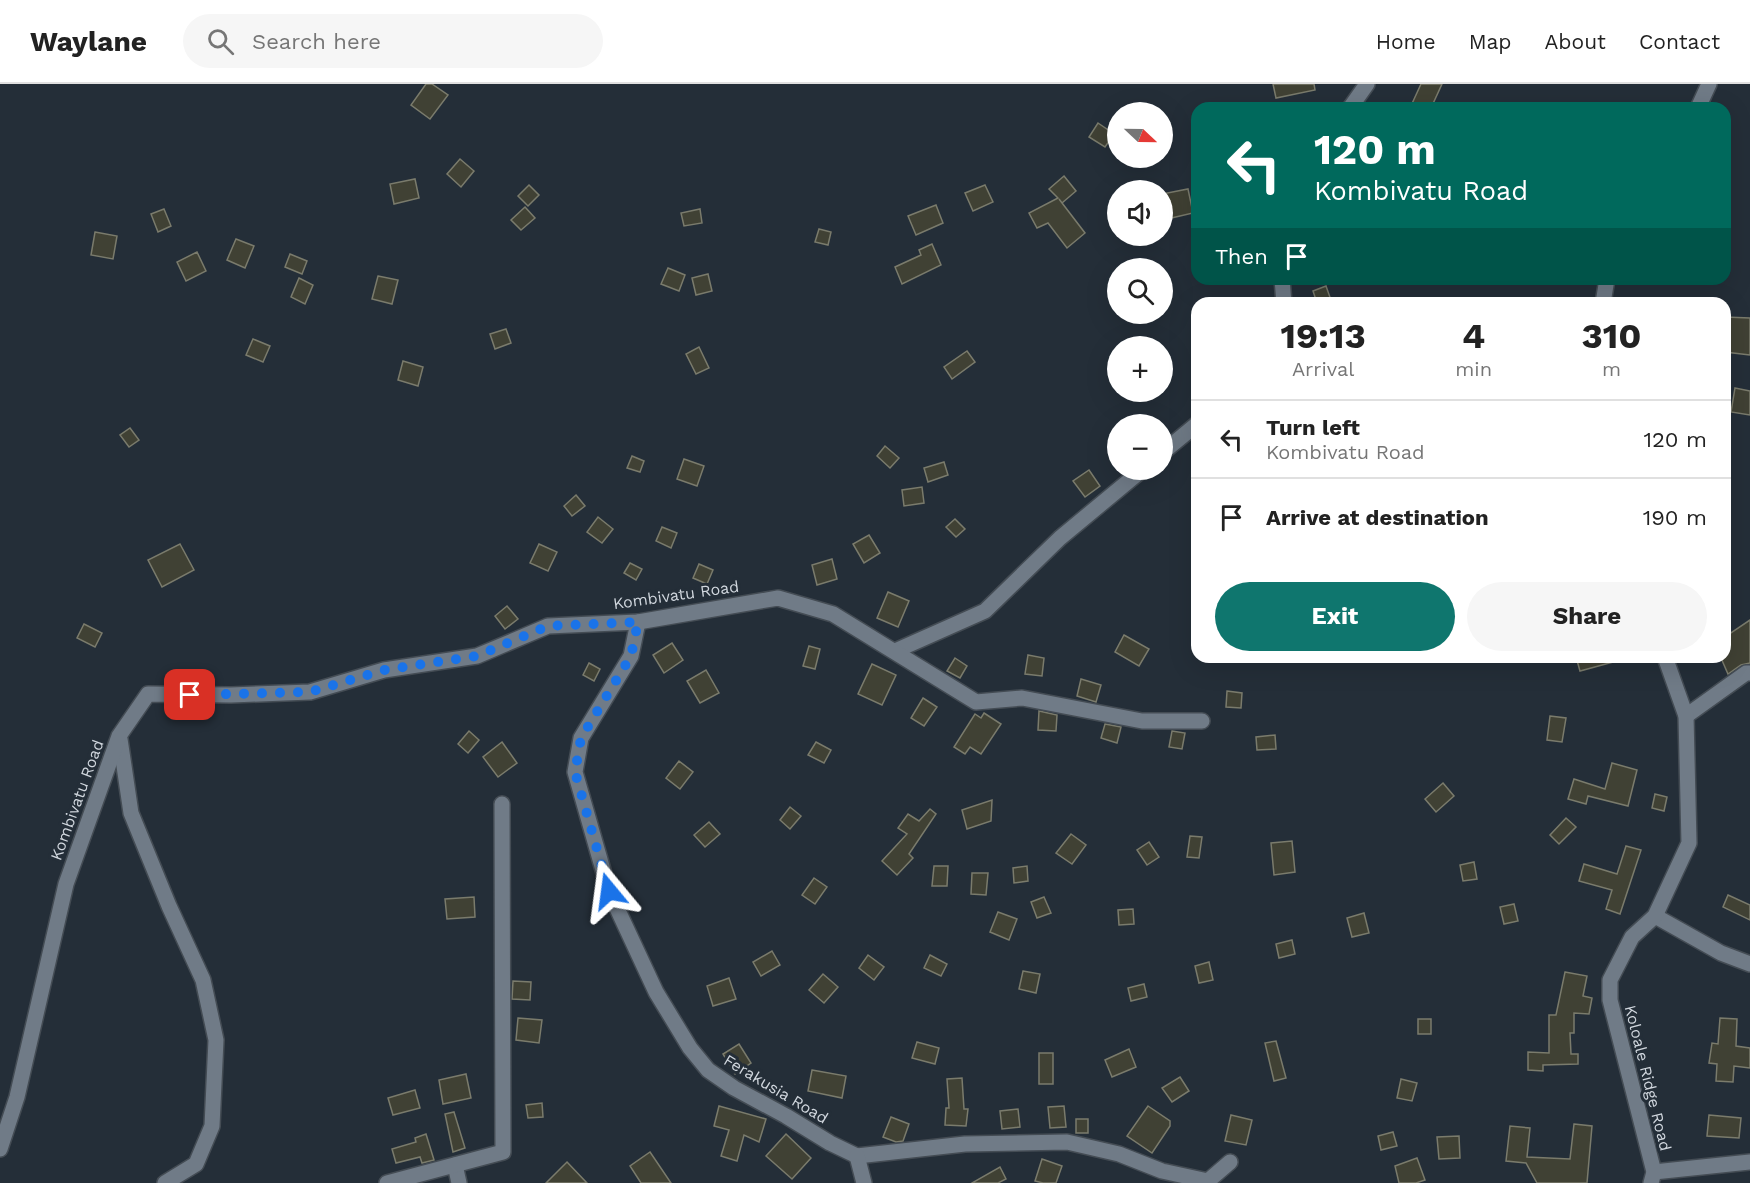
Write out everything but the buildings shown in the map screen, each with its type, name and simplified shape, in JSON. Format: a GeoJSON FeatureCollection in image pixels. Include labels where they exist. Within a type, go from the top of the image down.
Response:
{"type":"FeatureCollection","features":[{"type":"Feature","properties":{"kind":"street"},"geometry":{"type":"LineString","coordinates":[[1354,102],[1367,84]]}},
{"type":"Feature","properties":{"kind":"street"},"geometry":{"type":"LineString","coordinates":[[1701,102],[1709,84]]}},
{"type":"Feature","properties":{"kind":"street"},"geometry":{"type":"LineString","coordinates":[[1173,444],[1191,429]]}},
{"type":"Feature","properties":{"kind":"street"},"geometry":{"type":"LineString","coordinates":[[895,651],[985,610],[1060,538],[1130,480]]}},
{"type":"Feature","properties":{"kind":"street","name":"Kombivatu Road"},"geometry":{"type":"LineString","coordinates":[[0,1149],[17,1096],[66,884],[119,736],[148,694],[231,695],[310,692],[384,670],[477,656],[548,626],[638,622],[778,597],[833,614],[976,702],[1022,698],[1142,721],[1202,721]]}},
{"type":"Feature","properties":{"kind":"street","name":"Ferakusia Road"},"geometry":{"type":"LineString","coordinates":[[638,622],[631,656],[581,738],[575,772],[609,891],[656,992],[690,1048],[708,1070],[734,1088],[857,1156]]}},
{"type":"Feature","properties":{"kind":"street","name":"Koloale Ridge Road"},"geometry":{"type":"LineString","coordinates":[[1652,1178],[1610,1000],[1610,980],[1632,937],[1654,916],[1689,843],[1686,716],[1667,663]]}},
{"type":"Feature","properties":{"kind":"street"},"geometry":{"type":"LineString","coordinates":[[1686,716],[1746,673],[1750,673]]}},
{"type":"Feature","properties":{"kind":"street"},"geometry":{"type":"LineString","coordinates":[[119,736],[131,813],[203,981],[216,1040],[212,1126],[196,1164],[165,1183]]}},
{"type":"Feature","properties":{"kind":"street"},"geometry":{"type":"LineString","coordinates":[[387,1183],[503,1152],[502,804]]}},
{"type":"Feature","properties":{"kind":"street"},"geometry":{"type":"LineString","coordinates":[[1654,916],[1721,953],[1750,964]]}},
{"type":"Feature","properties":{"kind":"street"},"geometry":{"type":"LineString","coordinates":[[864,1183],[857,1156],[965,1144],[1067,1142],[1119,1154],[1162,1171],[1208,1181],[1230,1162]]}},
{"type":"Feature","properties":{"kind":"street"},"geometry":{"type":"LineString","coordinates":[[1652,1178],[1750,1162]]}},
{"type":"Feature","properties":{"kind":"street"},"geometry":{"type":"LineString","coordinates":[[455,1165],[459,1183]]}},
{"type":"Feature","properties":{"kind":"route"},"geometry":{"type":"LineString","coordinates":[[190,695],[310,692],[384,670],[477,656],[548,626],[638,622],[631,656],[581,738],[575,772],[609,891]]}}]}
